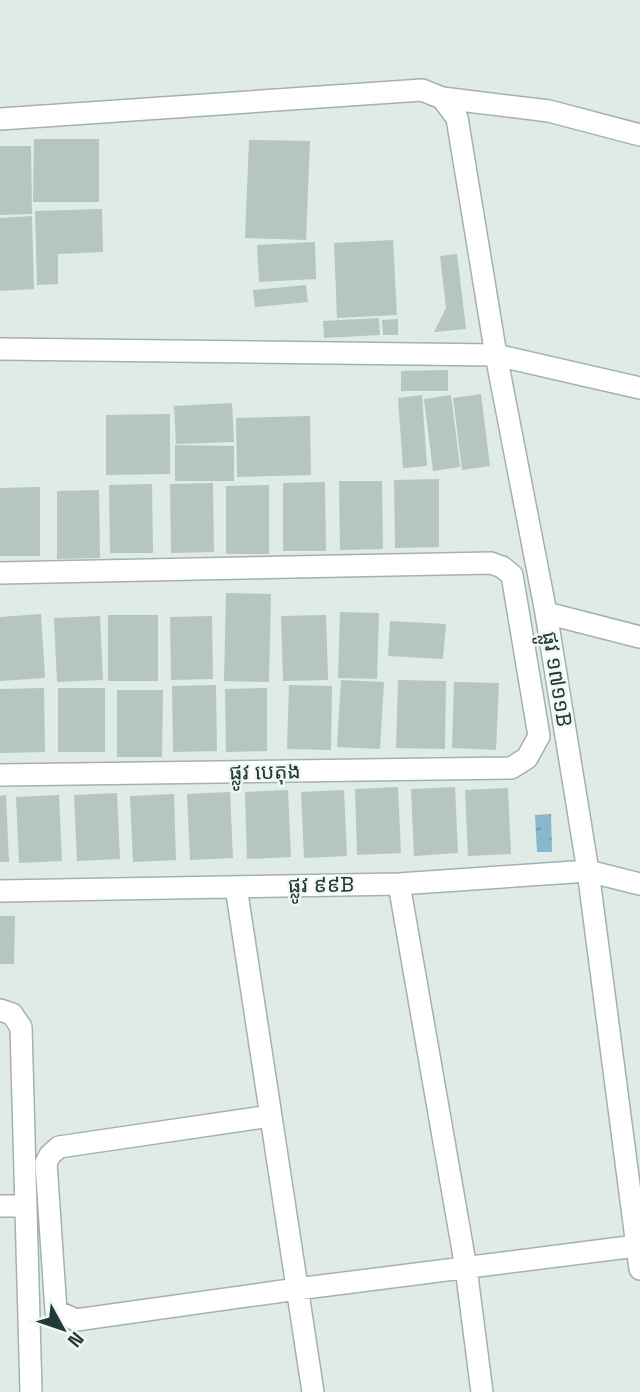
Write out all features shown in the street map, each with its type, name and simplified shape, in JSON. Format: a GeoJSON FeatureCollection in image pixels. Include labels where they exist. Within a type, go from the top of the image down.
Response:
{"type":"FeatureCollection","features":[{"type":"Feature","properties":{"kind":"street"},"geometry":{"type":"LineString","coordinates":[[0,120],[422,90],[442,98],[549,111],[640,135]]}},
{"type":"Feature","properties":{"kind":"street","name":"ផ្លូវ ១៧១១B"},"geometry":{"type":"LineString","coordinates":[[442,98],[457,118],[496,355],[546,613],[633,1169],[636,1246],[640,1269]]}},
{"type":"Feature","properties":{"kind":"street"},"geometry":{"type":"LineString","coordinates":[[0,349],[496,355],[640,388]]}},
{"type":"Feature","properties":{"kind":"street","name":"ផ្លូវ បេតុង"},"geometry":{"type":"LineString","coordinates":[[0,573],[491,563],[512,575],[539,736],[527,758],[510,768],[0,775]]}},
{"type":"Feature","properties":{"kind":"street"},"geometry":{"type":"LineString","coordinates":[[546,613],[640,637]]}},
{"type":"Feature","properties":{"kind":"street","name":"ផ្លូវ ៩៩B"},"geometry":{"type":"LineString","coordinates":[[0,891],[399,884],[588,871],[640,884]]}},
{"type":"Feature","properties":{"kind":"street"},"geometry":{"type":"LineString","coordinates":[[399,884],[466,1268],[482,1392]]}},
{"type":"Feature","properties":{"kind":"street"},"geometry":{"type":"LineString","coordinates":[[236,887],[313,1392]]}},
{"type":"Feature","properties":{"kind":"street"},"geometry":{"type":"LineString","coordinates":[[0,1010],[12,1014],[21,1027],[31,1392]]}},
{"type":"Feature","properties":{"kind":"street"},"geometry":{"type":"LineString","coordinates":[[271,1116],[59,1147],[50,1155],[46,1163],[56,1311],[76,1320],[636,1246]]}},
{"type":"Feature","properties":{"kind":"street"},"geometry":{"type":"LineString","coordinates":[[0,1206],[24,1206]]}},
{"type":"Feature","properties":{"kind":"water"},"geometry":{"type":"Polygon","coordinates":[[[551,814],[552,852],[537,852],[535,815],[551,814]]]}},
{"type":"Feature","properties":{"kind":"building"},"geometry":{"type":"Polygon","coordinates":[[[34,139],[99,139],[99,202],[33,202],[34,139]]]}},
{"type":"Feature","properties":{"kind":"building"},"geometry":{"type":"Polygon","coordinates":[[[249,140],[310,141],[306,240],[245,238],[249,140]]]}},
{"type":"Feature","properties":{"kind":"building"},"geometry":{"type":"Polygon","coordinates":[[[0,146],[31,146],[32,214],[0,215],[0,146]]]}},
{"type":"Feature","properties":{"kind":"building"},"geometry":{"type":"Polygon","coordinates":[[[102,209],[103,252],[58,254],[58,284],[37,285],[35,211],[102,209]]]}},
{"type":"Feature","properties":{"kind":"building"},"geometry":{"type":"Polygon","coordinates":[[[32,216],[34,289],[0,291],[0,218],[32,216]]]}},
{"type":"Feature","properties":{"kind":"building"},"geometry":{"type":"Polygon","coordinates":[[[393,240],[397,315],[337,318],[334,243],[393,240]]]}},
{"type":"Feature","properties":{"kind":"building"},"geometry":{"type":"Polygon","coordinates":[[[315,242],[316,279],[259,282],[257,245],[315,242]]]}},
{"type":"Feature","properties":{"kind":"building"},"geometry":{"type":"Polygon","coordinates":[[[457,254],[466,329],[434,332],[446,308],[440,256],[457,254]]]}},
{"type":"Feature","properties":{"kind":"building"},"geometry":{"type":"Polygon","coordinates":[[[306,285],[308,302],[255,307],[253,290],[306,285]]]}},
{"type":"Feature","properties":{"kind":"building"},"geometry":{"type":"Polygon","coordinates":[[[379,318],[380,335],[324,338],[323,321],[379,318]]]}},
{"type":"Feature","properties":{"kind":"building"},"geometry":{"type":"Polygon","coordinates":[[[398,319],[398,335],[383,335],[382,320],[398,319]]]}},
{"type":"Feature","properties":{"kind":"building"},"geometry":{"type":"Polygon","coordinates":[[[448,370],[448,391],[401,391],[401,371],[448,370]]]}},
{"type":"Feature","properties":{"kind":"building"},"geometry":{"type":"Polygon","coordinates":[[[481,394],[490,466],[462,470],[453,398],[481,394]]]}},
{"type":"Feature","properties":{"kind":"building"},"geometry":{"type":"Polygon","coordinates":[[[422,395],[427,466],[403,468],[398,398],[422,395]]]}},
{"type":"Feature","properties":{"kind":"building"},"geometry":{"type":"Polygon","coordinates":[[[451,395],[460,467],[433,471],[424,399],[451,395]]]}},
{"type":"Feature","properties":{"kind":"building"},"geometry":{"type":"Polygon","coordinates":[[[232,403],[234,442],[176,444],[174,406],[232,403]]]}},
{"type":"Feature","properties":{"kind":"building"},"geometry":{"type":"Polygon","coordinates":[[[170,414],[170,474],[106,475],[106,415],[170,414]]]}},
{"type":"Feature","properties":{"kind":"building"},"geometry":{"type":"Polygon","coordinates":[[[310,416],[311,475],[237,477],[236,418],[310,416]]]}},
{"type":"Feature","properties":{"kind":"building"},"geometry":{"type":"Polygon","coordinates":[[[175,445],[234,446],[234,481],[175,481],[175,445]]]}},
{"type":"Feature","properties":{"kind":"building"},"geometry":{"type":"Polygon","coordinates":[[[439,479],[439,547],[395,548],[394,480],[439,479]]]}},
{"type":"Feature","properties":{"kind":"building"},"geometry":{"type":"Polygon","coordinates":[[[339,481],[382,481],[383,549],[340,550],[339,481]]]}},
{"type":"Feature","properties":{"kind":"building"},"geometry":{"type":"Polygon","coordinates":[[[325,482],[326,551],[283,551],[283,483],[325,482]]]}},
{"type":"Feature","properties":{"kind":"building"},"geometry":{"type":"Polygon","coordinates":[[[213,483],[214,552],[171,553],[170,484],[213,483]]]}},
{"type":"Feature","properties":{"kind":"building"},"geometry":{"type":"Polygon","coordinates":[[[152,484],[153,553],[110,553],[109,485],[152,484]]]}},
{"type":"Feature","properties":{"kind":"building"},"geometry":{"type":"Polygon","coordinates":[[[269,485],[269,554],[226,554],[226,486],[269,485]]]}},
{"type":"Feature","properties":{"kind":"building"},"geometry":{"type":"Polygon","coordinates":[[[40,487],[40,556],[0,556],[0,488],[40,487]]]}},
{"type":"Feature","properties":{"kind":"building"},"geometry":{"type":"Polygon","coordinates":[[[99,490],[100,558],[57,559],[57,491],[99,490]]]}},
{"type":"Feature","properties":{"kind":"building"},"geometry":{"type":"Polygon","coordinates":[[[226,593],[271,594],[269,682],[224,681],[226,593]]]}},
{"type":"Feature","properties":{"kind":"building"},"geometry":{"type":"Polygon","coordinates":[[[340,612],[379,613],[377,679],[338,678],[340,612]]]}},
{"type":"Feature","properties":{"kind":"building"},"geometry":{"type":"Polygon","coordinates":[[[41,614],[45,678],[0,681],[0,617],[41,614]]]}},
{"type":"Feature","properties":{"kind":"building"},"geometry":{"type":"Polygon","coordinates":[[[108,615],[158,615],[158,681],[108,681],[108,615]]]}},
{"type":"Feature","properties":{"kind":"building"},"geometry":{"type":"Polygon","coordinates":[[[326,615],[328,680],[283,681],[281,616],[326,615]]]}},
{"type":"Feature","properties":{"kind":"building"},"geometry":{"type":"Polygon","coordinates":[[[100,616],[103,680],[57,682],[54,618],[100,616]]]}},
{"type":"Feature","properties":{"kind":"building"},"geometry":{"type":"Polygon","coordinates":[[[212,616],[213,679],[171,680],[170,617],[212,616]]]}},
{"type":"Feature","properties":{"kind":"building"},"geometry":{"type":"Polygon","coordinates":[[[390,621],[446,624],[443,659],[388,656],[390,621]]]}},
{"type":"Feature","properties":{"kind":"building"},"geometry":{"type":"Polygon","coordinates":[[[341,680],[384,682],[380,749],[337,747],[341,680]]]}},
{"type":"Feature","properties":{"kind":"building"},"geometry":{"type":"Polygon","coordinates":[[[398,680],[446,681],[445,749],[396,748],[398,680]]]}},
{"type":"Feature","properties":{"kind":"building"},"geometry":{"type":"Polygon","coordinates":[[[454,682],[499,683],[496,750],[452,748],[454,682]]]}},
{"type":"Feature","properties":{"kind":"building"},"geometry":{"type":"Polygon","coordinates":[[[216,685],[217,751],[173,752],[172,686],[216,685]]]}},
{"type":"Feature","properties":{"kind":"building"},"geometry":{"type":"Polygon","coordinates":[[[289,685],[332,686],[331,750],[287,749],[289,685]]]}},
{"type":"Feature","properties":{"kind":"building"},"geometry":{"type":"Polygon","coordinates":[[[44,688],[45,752],[0,753],[0,689],[44,688]]]}},
{"type":"Feature","properties":{"kind":"building"},"geometry":{"type":"Polygon","coordinates":[[[58,688],[105,688],[105,752],[58,752],[58,688]]]}},
{"type":"Feature","properties":{"kind":"building"},"geometry":{"type":"Polygon","coordinates":[[[267,688],[267,751],[226,752],[225,689],[267,688]]]}},
{"type":"Feature","properties":{"kind":"building"},"geometry":{"type":"Polygon","coordinates":[[[117,690],[163,690],[162,757],[117,757],[117,690]]]}},
{"type":"Feature","properties":{"kind":"building"},"geometry":{"type":"Polygon","coordinates":[[[398,787],[401,853],[357,855],[355,789],[398,787]]]}},
{"type":"Feature","properties":{"kind":"building"},"geometry":{"type":"Polygon","coordinates":[[[455,787],[458,853],[414,856],[411,789],[455,787]]]}},
{"type":"Feature","properties":{"kind":"building"},"geometry":{"type":"Polygon","coordinates":[[[508,788],[511,854],[468,856],[465,790],[508,788]]]}},
{"type":"Feature","properties":{"kind":"building"},"geometry":{"type":"Polygon","coordinates":[[[288,790],[291,857],[247,859],[245,792],[288,790]]]}},
{"type":"Feature","properties":{"kind":"building"},"geometry":{"type":"Polygon","coordinates":[[[344,790],[347,856],[304,858],[301,792],[344,790]]]}},
{"type":"Feature","properties":{"kind":"building"},"geometry":{"type":"Polygon","coordinates":[[[230,792],[233,858],[190,860],[187,794],[230,792]]]}},
{"type":"Feature","properties":{"kind":"building"},"geometry":{"type":"Polygon","coordinates":[[[117,793],[120,859],[77,861],[74,795],[117,793]]]}},
{"type":"Feature","properties":{"kind":"building"},"geometry":{"type":"Polygon","coordinates":[[[174,794],[176,860],[133,862],[130,796],[174,794]]]}},
{"type":"Feature","properties":{"kind":"building"},"geometry":{"type":"Polygon","coordinates":[[[6,795],[9,862],[0,862],[0,796],[6,795]]]}},
{"type":"Feature","properties":{"kind":"building"},"geometry":{"type":"Polygon","coordinates":[[[59,795],[62,861],[19,863],[16,797],[59,795]]]}},
{"type":"Feature","properties":{"kind":"building"},"geometry":{"type":"Polygon","coordinates":[[[0,916],[15,916],[14,964],[0,964],[0,916]]]}}]}
